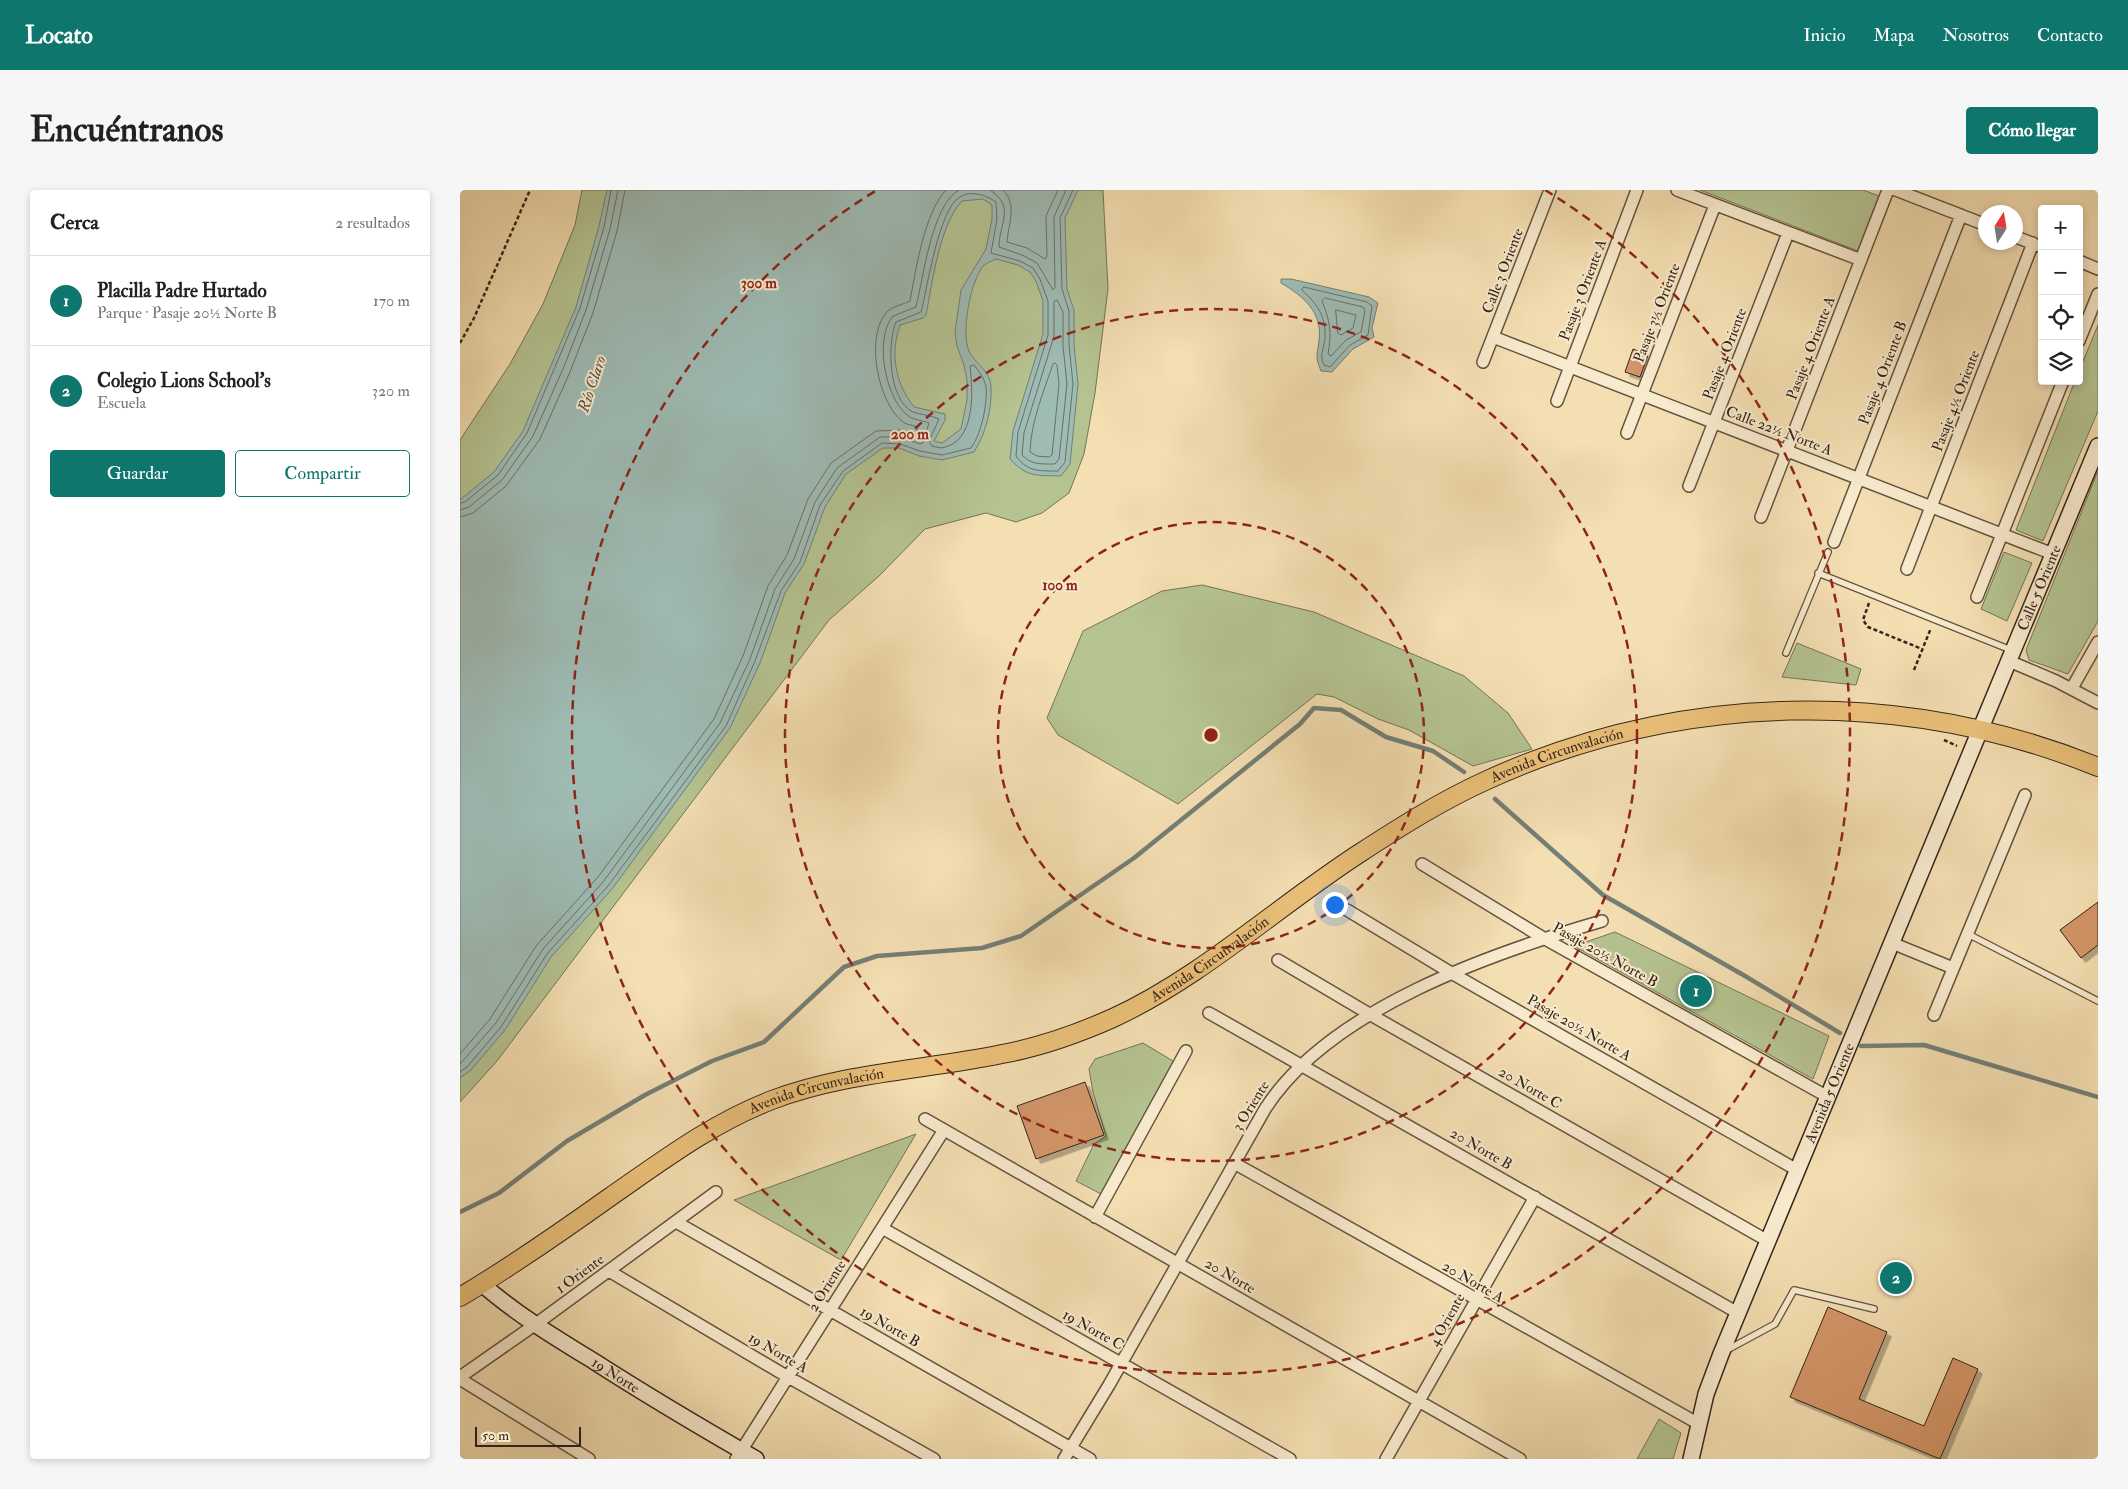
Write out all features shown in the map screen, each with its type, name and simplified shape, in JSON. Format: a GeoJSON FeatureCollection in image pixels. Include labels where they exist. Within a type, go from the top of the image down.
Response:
{"type":"FeatureCollection","features":[{"type":"Feature","properties":{"kind":"main road","name":"Avenida Circunvalación"},"geometry":{"type":"LineString","coordinates":[[460,1297],[532,1252],[689,1142],[728,1120],[762,1104],[795,1092],[851,1078],[998,1055],[1028,1048],[1088,1029],[1129,1010],[1174,984],[1318,881],[1400,827],[1460,793],[1545,756],[1610,736],[1661,724],[1765,711],[1800,710],[1860,712],[1923,719],[1980,729],[2032,744],[2098,767]]}},
{"type":"Feature","properties":{"kind":"street","name":"Calle 3 Oriente"},"geometry":{"type":"LineString","coordinates":[[1483,362],[1550,190]]}},
{"type":"Feature","properties":{"kind":"street","name":"Pasaje 3 Oriente A"},"geometry":{"type":"LineString","coordinates":[[1557,401],[1637,190]]}},
{"type":"Feature","properties":{"kind":"street"},"geometry":{"type":"LineString","coordinates":[[1677,190],[1861,260]]}},
{"type":"Feature","properties":{"kind":"street","name":"Pasaje 4 Oriente A"},"geometry":{"type":"LineString","coordinates":[[1761,517],[1888,190]]}},
{"type":"Feature","properties":{"kind":"street"},"geometry":{"type":"LineString","coordinates":[[1896,190],[1978,222]]}},
{"type":"Feature","properties":{"kind":"street","name":"Pasaje 3½ Oriente"},"geometry":{"type":"LineString","coordinates":[[1627,433],[1715,205]]}},
{"type":"Feature","properties":{"kind":"street","name":"Pasaje 4 Oriente B"},"geometry":{"type":"LineString","coordinates":[[1831,547],[1961,215]]}},
{"type":"Feature","properties":{"kind":"street","name":"Pasaje 4 Oriente"},"geometry":{"type":"LineString","coordinates":[[1689,486],[1788,233]]}},
{"type":"Feature","properties":{"kind":"street"},"geometry":{"type":"LineString","coordinates":[[2023,240],[2037,245]]}},
{"type":"Feature","properties":{"kind":"street","name":"Pasaje 4½ Oriente"},"geometry":{"type":"LineString","coordinates":[[1907,569],[2037,245]]}},
{"type":"Feature","properties":{"kind":"street"},"geometry":{"type":"LineString","coordinates":[[2083,263],[2098,269]]}},
{"type":"Feature","properties":{"kind":"street"},"geometry":{"type":"LineString","coordinates":[[2079,340],[2098,294]]}},
{"type":"Feature","properties":{"kind":"street","name":"Calle 22½ Norte A"},"geometry":{"type":"LineString","coordinates":[[1493,337],[2053,554]]}},
{"type":"Feature","properties":{"kind":"street"},"geometry":{"type":"LineString","coordinates":[[1977,597],[2061,385]]}},
{"type":"Feature","properties":{"kind":"street","name":"Calle 5 Oriente"},"geometry":{"type":"LineString","coordinates":[[1980,729],[2098,446]]}},
{"type":"Feature","properties":{"kind":"street"},"geometry":{"type":"LineString","coordinates":[[2072,688],[2098,642]]}},
{"type":"Feature","properties":{"kind":"street"},"geometry":{"type":"LineString","coordinates":[[2011,656],[2098,703]]}},
{"type":"Feature","properties":{"kind":"street","name":"Avenida 5 Oriente"},"geometry":{"type":"LineString","coordinates":[[1691,1459],[1706,1394],[1721,1354],[1980,729]]}},
{"type":"Feature","properties":{"kind":"street"},"geometry":{"type":"LineString","coordinates":[[1934,1015],[2025,795]]}},
{"type":"Feature","properties":{"kind":"street","name":"Pasaje 20½ Norte B"},"geometry":{"type":"LineString","coordinates":[[1422,864],[1545,938],[1828,1097]]}},
{"type":"Feature","properties":{"kind":"street","name":"Pasaje 20½ Norte A"},"geometry":{"type":"LineString","coordinates":[[1347,910],[1454,974],[1798,1170]]}},
{"type":"Feature","properties":{"kind":"street","name":"3 Oriente"},"geometry":{"type":"LineString","coordinates":[[1064,1459],[1275,1093],[1302,1064],[1336,1037],[1395,1001],[1454,974],[1545,938],[1602,921]]}},
{"type":"Feature","properties":{"kind":"street"},"geometry":{"type":"LineString","coordinates":[[1892,943],[1953,968]]}},
{"type":"Feature","properties":{"kind":"street","name":"20 Norte C"},"geometry":{"type":"LineString","coordinates":[[1278,960],[1768,1242]]}},
{"type":"Feature","properties":{"kind":"street","name":"20 Norte B"},"geometry":{"type":"LineString","coordinates":[[1208,1013],[1302,1064],[1738,1313]]}},
{"type":"Feature","properties":{"kind":"street"},"geometry":{"type":"LineString","coordinates":[[1095,1217],[1186,1051]]}},
{"type":"Feature","properties":{"kind":"street","name":"20 Norte"},"geometry":{"type":"LineString","coordinates":[[925,1119],[1520,1459]]}},
{"type":"Feature","properties":{"kind":"street","name":"2 Oriente"},"geometry":{"type":"LineString","coordinates":[[739,1455],[944,1130]]}},
{"type":"Feature","properties":{"kind":"street","name":"20 Norte A"},"geometry":{"type":"LineString","coordinates":[[1234,1163],[1699,1424]]}},
{"type":"Feature","properties":{"kind":"street","name":"1 Oriente"},"geometry":{"type":"LineString","coordinates":[[460,1378],[716,1192]]}},
{"type":"Feature","properties":{"kind":"street","name":"4 Oriente"},"geometry":{"type":"LineString","coordinates":[[1386,1459],[1535,1197]]}},
{"type":"Feature","properties":{"kind":"street","name":"19 Norte B"},"geometry":{"type":"LineString","coordinates":[[676,1222],[1090,1459]]}},
{"type":"Feature","properties":{"kind":"street","name":"19 Norte C"},"geometry":{"type":"LineString","coordinates":[[882,1228],[1290,1459]]}},
{"type":"Feature","properties":{"kind":"street","name":"19 Norte A"},"geometry":{"type":"LineString","coordinates":[[609,1271],[788,1377],[934,1459]]}},
{"type":"Feature","properties":{"kind":"street","name":"19 Norte"},"geometry":{"type":"LineString","coordinates":[[482,1284],[504,1303],[739,1455],[756,1459]]}},
{"type":"Feature","properties":{"kind":"street"},"geometry":{"type":"LineString","coordinates":[[460,1378],[589,1459]]}},
{"type":"Feature","properties":{"kind":"lane"},"geometry":{"type":"LineString","coordinates":[[1786,653],[1818,573],[1831,547]]}},
{"type":"Feature","properties":{"kind":"lane"},"geometry":{"type":"LineString","coordinates":[[1818,573],[1934,620],[2011,656]]}},
{"type":"Feature","properties":{"kind":"lane"},"geometry":{"type":"LineString","coordinates":[[1968,934],[2098,1001]]}},
{"type":"Feature","properties":{"kind":"lane"},"geometry":{"type":"LineString","coordinates":[[1721,1354],[1774,1324],[1794,1290],[1874,1309]]}},
{"type":"Feature","properties":{"kind":"path"},"geometry":{"type":"LineString","coordinates":[[460,343],[474,318],[530,190]]}},
{"type":"Feature","properties":{"kind":"path"},"geometry":{"type":"LineString","coordinates":[[1872,595],[1863,620],[1868,627],[1922,649]]}},
{"type":"Feature","properties":{"kind":"path"},"geometry":{"type":"LineString","coordinates":[[1914,670],[1934,620]]}},
{"type":"Feature","properties":{"kind":"path"},"geometry":{"type":"LineString","coordinates":[[1939,736],[1951,745],[1972,749]]}},
{"type":"Feature","properties":{"kind":"green space"},"geometry":{"type":"Polygon","coordinates":[[[582,190],[1103,190],[1108,289],[1095,393],[1084,454],[1069,493],[1042,513],[1016,522],[986,513],[925,529],[879,576],[829,620],[497,1061],[460,1102],[460,440],[510,364],[543,304],[575,225],[582,190]]]}},
{"type":"Feature","properties":{"kind":"green space"},"geometry":{"type":"Polygon","coordinates":[[[1700,190],[1863,190],[1879,196],[1858,251],[1700,190]]]}},
{"type":"Feature","properties":{"kind":"green space"},"geometry":{"type":"Polygon","coordinates":[[[2098,325],[2098,411],[2043,541],[2016,530],[2073,385],[2083,385],[2083,361],[2098,325]]]}},
{"type":"Feature","properties":{"kind":"green space"},"geometry":{"type":"Polygon","coordinates":[[[2098,471],[2098,621],[2068,674],[2029,660],[2026,650],[2098,471]]]}},
{"type":"Feature","properties":{"kind":"green space"},"geometry":{"type":"Polygon","coordinates":[[[2004,552],[2032,563],[2007,621],[1981,609],[2004,552]]]}},
{"type":"Feature","properties":{"kind":"green space"},"geometry":{"type":"Polygon","coordinates":[[[1202,585],[1314,612],[1464,676],[1508,713],[1532,749],[1473,766],[1409,730],[1378,719],[1334,697],[1317,694],[1178,804],[1058,735],[1047,718],[1083,631],[1162,591],[1202,585]]]}},
{"type":"Feature","properties":{"kind":"green space"},"geometry":{"type":"Polygon","coordinates":[[[1797,643],[1861,669],[1856,685],[1782,677],[1797,643]]]}},
{"type":"Feature","properties":{"kind":"green space"},"geometry":{"type":"Polygon","coordinates":[[[1615,932],[1829,1036],[1813,1079],[1574,946],[1615,932]]]}},
{"type":"Feature","properties":{"kind":"green space"},"geometry":{"type":"Polygon","coordinates":[[[1143,1043],[1178,1064],[1101,1194],[1076,1181],[1094,1144],[1106,1136],[1093,1092],[1089,1069],[1095,1059],[1143,1043]]]}},
{"type":"Feature","properties":{"kind":"green space"},"geometry":{"type":"Polygon","coordinates":[[[916,1134],[841,1260],[734,1200],[916,1134]]]}},
{"type":"Feature","properties":{"kind":"green space"},"geometry":{"type":"Polygon","coordinates":[[[1659,1419],[1681,1433],[1673,1459],[1637,1459],[1659,1419]]]}},
{"type":"Feature","properties":{"kind":"water","name":"Río Claro"},"geometry":{"type":"Polygon","coordinates":[[[607,190],[1078,190],[1065,218],[1067,289],[1074,310],[1074,345],[1078,384],[1070,464],[1061,476],[1039,475],[1022,470],[1010,459],[1013,431],[1043,334],[1043,301],[1036,281],[1030,272],[1018,265],[996,259],[984,265],[978,274],[966,320],[969,351],[985,371],[991,386],[987,420],[982,437],[974,452],[942,460],[919,456],[899,448],[883,448],[846,474],[825,507],[804,564],[785,593],[760,663],[730,728],[612,889],[551,957],[505,1030],[471,1070],[460,1078],[460,500],[494,472],[523,431],[576,307],[607,190]],[[983,199],[962,201],[954,211],[938,255],[926,315],[923,318],[900,325],[897,336],[895,346],[896,368],[902,388],[914,407],[945,414],[945,420],[934,441],[942,443],[961,429],[967,400],[967,379],[957,346],[955,332],[961,290],[986,249],[992,219],[992,205],[983,199]]]}},
{"type":"Feature","properties":{"kind":"water"},"geometry":{"type":"Polygon","coordinates":[[[1281,279],[1291,279],[1369,297],[1378,303],[1372,328],[1374,337],[1353,349],[1332,372],[1321,371],[1317,356],[1319,331],[1315,313],[1304,299],[1281,283],[1281,279]]]}},
{"type":"Feature","properties":{"kind":"building"},"geometry":{"type":"Polygon","coordinates":[[[1633,349],[1648,355],[1640,377],[1625,372],[1633,349]]]}},
{"type":"Feature","properties":{"kind":"building"},"geometry":{"type":"Polygon","coordinates":[[[2098,902],[2098,945],[2081,958],[2060,930],[2098,902]]]}},
{"type":"Feature","properties":{"kind":"building"},"geometry":{"type":"Polygon","coordinates":[[[1085,1082],[1104,1135],[1036,1159],[1017,1106],[1085,1082]]]}},
{"type":"Feature","properties":{"kind":"building"},"geometry":{"type":"Polygon","coordinates":[[[1828,1307],[1887,1332],[1859,1399],[1924,1426],[1953,1358],[1978,1369],[1940,1459],[1790,1397],[1828,1307]]]}},
{"type":"Feature","properties":{"kind":"waterway"},"geometry":{"type":"LineString","coordinates":[[460,1212],[499,1193],[567,1141],[645,1095],[712,1061],[764,1042],[844,967],[877,956],[982,948],[1021,936],[1134,858],[1300,724],[1314,708],[1341,710],[1386,737],[1433,751],[1464,772]]}},
{"type":"Feature","properties":{"kind":"waterway"},"geometry":{"type":"LineString","coordinates":[[1495,799],[1603,895],[1840,1033]]}},
{"type":"Feature","properties":{"kind":"waterway"},"geometry":{"type":"LineString","coordinates":[[1861,1046],[1924,1045],[2098,1097]]}},
{"type":"Feature","properties":{"kind":"place","name":"Placilla Padre Hurtado"},"geometry":{"type":"Point","coordinates":[1696,991]}},
{"type":"Feature","properties":{"kind":"place","name":"Colegio Lions School's"},"geometry":{"type":"Point","coordinates":[1896,1278]}}]}
